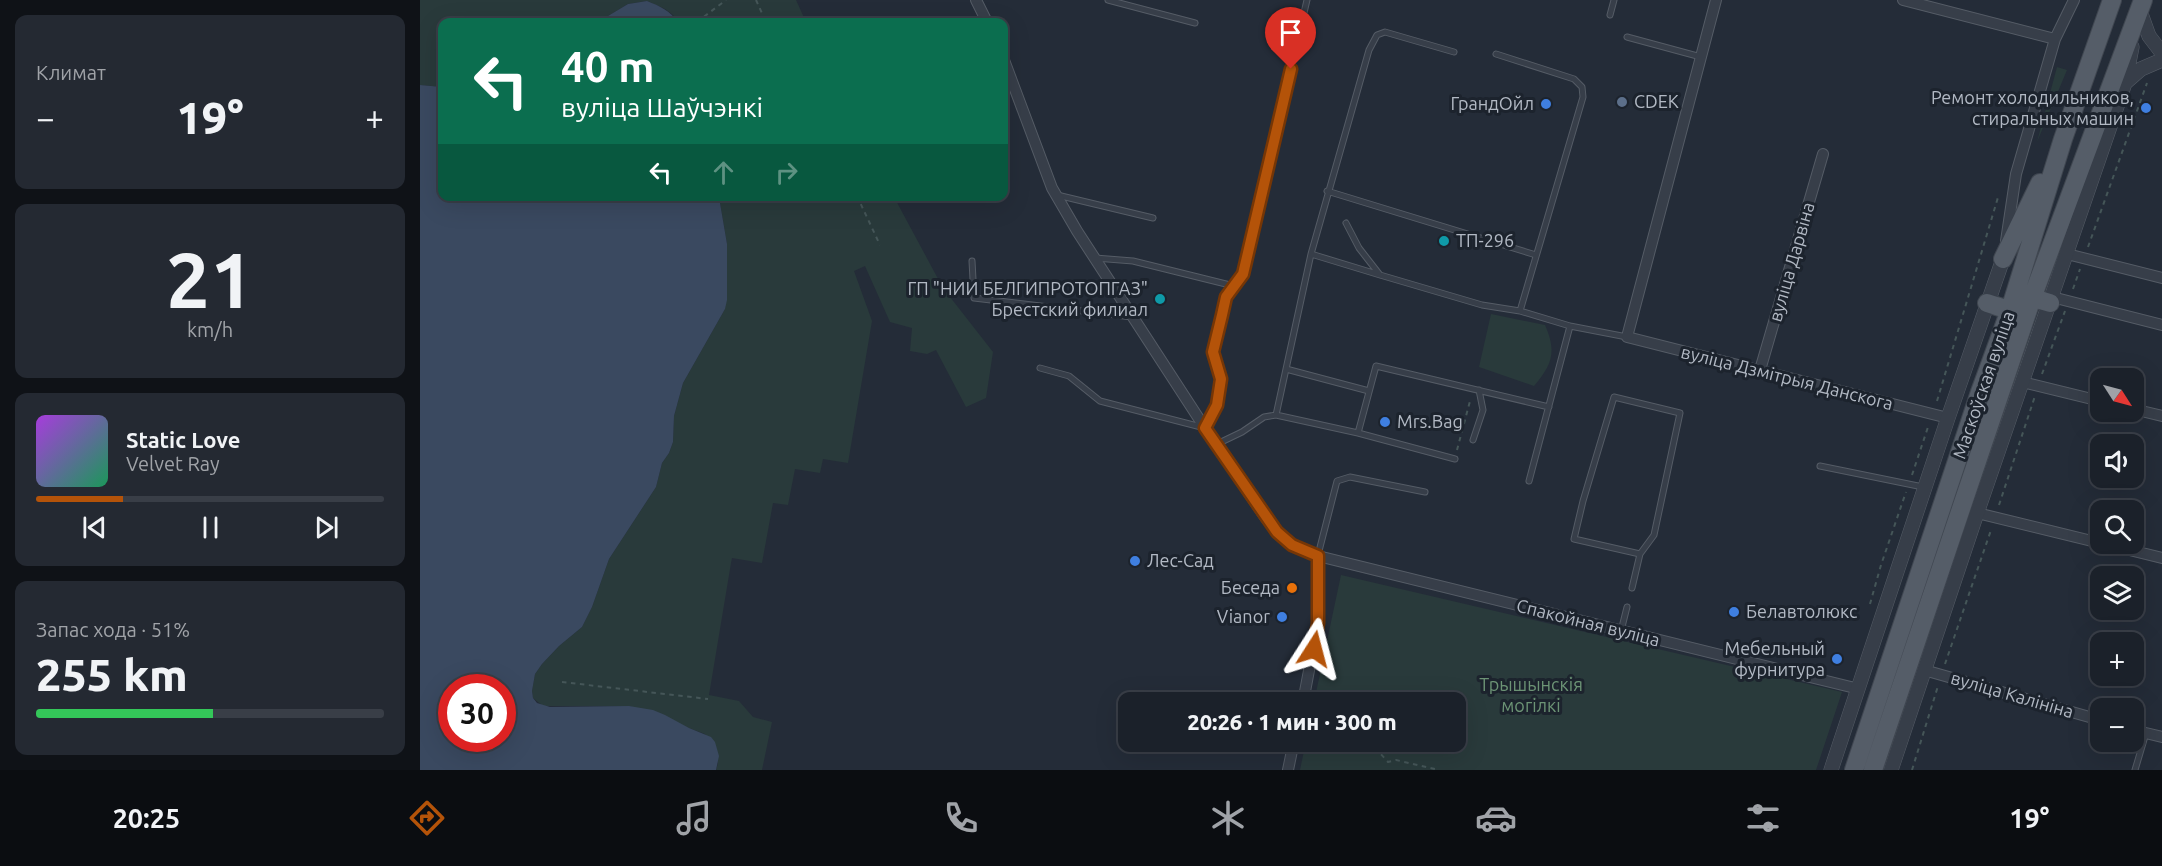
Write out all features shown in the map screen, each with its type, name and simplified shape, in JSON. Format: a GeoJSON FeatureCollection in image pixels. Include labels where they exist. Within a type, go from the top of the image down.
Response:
{"type":"FeatureCollection","features":[{"type":"Feature","properties":{"kind":"main road","name":"Маскоўская вуліца"},"geometry":{"type":"LineString","coordinates":[[2024,295],[2062,139],[2112,0]]}},
{"type":"Feature","properties":{"kind":"main road","name":"Маскоўская вуліца"},"geometry":{"type":"LineString","coordinates":[[1873,770],[2024,295],[2141,5]]}},
{"type":"Feature","properties":{"kind":"main road"},"geometry":{"type":"LineString","coordinates":[[2003,259],[2062,139]]}},
{"type":"Feature","properties":{"kind":"main road"},"geometry":{"type":"LineString","coordinates":[[2024,295],[2051,300]]}},
{"type":"Feature","properties":{"kind":"main road"},"geometry":{"type":"LineString","coordinates":[[1988,303],[2018,313]]}},
{"type":"Feature","properties":{"kind":"main road","name":"Маскоўская вуліца"},"geometry":{"type":"LineString","coordinates":[[1854,770],[1980,392],[2018,313]]}},
{"type":"Feature","properties":{"kind":"street"},"geometry":{"type":"LineString","coordinates":[[976,0],[985,18]]}},
{"type":"Feature","properties":{"kind":"street"},"geometry":{"type":"LineString","coordinates":[[1627,338],[1716,0]]}},
{"type":"Feature","properties":{"kind":"street"},"geometry":{"type":"LineString","coordinates":[[1904,0],[2055,39]]}},
{"type":"Feature","properties":{"kind":"street","name":"Маскоўская вуліца"},"geometry":{"type":"LineString","coordinates":[[1831,770],[2003,259],[2016,174],[2055,39],[2074,0]]}},
{"type":"Feature","properties":{"kind":"street"},"geometry":{"type":"LineString","coordinates":[[2141,5],[2149,36],[2162,53]]}},
{"type":"Feature","properties":{"kind":"street","name":"Маскоўская вуліца"},"geometry":{"type":"LineString","coordinates":[[1891,770],[2125,83],[2141,5]]}},
{"type":"Feature","properties":{"kind":"street"},"geometry":{"type":"LineString","coordinates":[[2125,83],[2141,69],[2162,60]]}},
{"type":"Feature","properties":{"kind":"street","name":"Спакойная вуліца"},"geometry":{"type":"LineString","coordinates":[[1008,70],[1056,195],[1094,258],[1205,428],[1277,532],[1292,545],[1318,556],[1859,689]]}},
{"type":"Feature","properties":{"kind":"street","name":"вуліца Дарвіна"},"geometry":{"type":"LineString","coordinates":[[1760,370],[1823,154]]}},
{"type":"Feature","properties":{"kind":"street"},"geometry":{"type":"LineString","coordinates":[[2067,254],[2162,278]]}},
{"type":"Feature","properties":{"kind":"street"},"geometry":{"type":"LineString","coordinates":[[2051,300],[2069,302],[2162,325]]}},
{"type":"Feature","properties":{"kind":"street","name":"вуліца Дзмітрыя Данскога"},"geometry":{"type":"LineString","coordinates":[[1627,338],[1948,418]]}},
{"type":"Feature","properties":{"kind":"street"},"geometry":{"type":"LineString","coordinates":[[2022,382],[2090,399]]}},
{"type":"Feature","properties":{"kind":"street"},"geometry":{"type":"LineString","coordinates":[[2144,412],[2162,416]]}},
{"type":"Feature","properties":{"kind":"street"},"geometry":{"type":"LineString","coordinates":[[1977,513],[2090,540]]}},
{"type":"Feature","properties":{"kind":"street"},"geometry":{"type":"LineString","coordinates":[[2144,554],[2162,558]]}},
{"type":"Feature","properties":{"kind":"street"},"geometry":{"type":"LineString","coordinates":[[1305,692],[1318,623],[1318,556]]}},
{"type":"Feature","properties":{"kind":"street","name":"вуліца Калініна"},"geometry":{"type":"LineString","coordinates":[[1924,670],[2090,717]]}},
{"type":"Feature","properties":{"kind":"street"},"geometry":{"type":"LineString","coordinates":[[2146,733],[2162,737]]}},
{"type":"Feature","properties":{"kind":"street"},"geometry":{"type":"LineString","coordinates":[[1288,770],[1292,752]]}},
{"type":"Feature","properties":{"kind":"lane"},"geometry":{"type":"LineString","coordinates":[[1108,0],[1194,24]]}},
{"type":"Feature","properties":{"kind":"lane"},"geometry":{"type":"LineString","coordinates":[[1040,368],[1069,376],[1100,401],[1205,428],[1217,405],[1221,379],[1213,352],[1226,297],[1243,274],[1307,0]]}},
{"type":"Feature","properties":{"kind":"lane"},"geometry":{"type":"LineString","coordinates":[[1610,15],[1614,0]]}},
{"type":"Feature","properties":{"kind":"lane"},"geometry":{"type":"LineString","coordinates":[[1276,416],[1311,254],[1369,50],[1377,35],[1385,32],[1454,52]]}},
{"type":"Feature","properties":{"kind":"lane"},"geometry":{"type":"LineString","coordinates":[[1627,37],[1701,57]]}},
{"type":"Feature","properties":{"kind":"lane"},"geometry":{"type":"LineString","coordinates":[[1496,54],[1574,79],[1582,87],[1583,97],[1520,311]]}},
{"type":"Feature","properties":{"kind":"lane"},"geometry":{"type":"LineString","coordinates":[[1328,191],[1536,255]]}},
{"type":"Feature","properties":{"kind":"lane"},"geometry":{"type":"LineString","coordinates":[[1056,195],[1153,218]]}},
{"type":"Feature","properties":{"kind":"lane"},"geometry":{"type":"LineString","coordinates":[[1346,223],[1359,248],[1380,275]]}},
{"type":"Feature","properties":{"kind":"lane"},"geometry":{"type":"LineString","coordinates":[[1311,254],[1482,305],[1520,311],[1570,326],[1627,338]]}},
{"type":"Feature","properties":{"kind":"lane"},"geometry":{"type":"LineString","coordinates":[[1094,258],[1133,261],[1234,286]]}},
{"type":"Feature","properties":{"kind":"lane"},"geometry":{"type":"LineString","coordinates":[[972,261],[974,298],[1132,317]]}},
{"type":"Feature","properties":{"kind":"lane"},"geometry":{"type":"LineString","coordinates":[[1529,481],[1570,326]]}},
{"type":"Feature","properties":{"kind":"lane"},"geometry":{"type":"LineString","coordinates":[[1358,433],[1376,366],[1549,407]]}},
{"type":"Feature","properties":{"kind":"lane"},"geometry":{"type":"LineString","coordinates":[[1286,369],[1369,391]]}},
{"type":"Feature","properties":{"kind":"lane"},"geometry":{"type":"LineString","coordinates":[[1473,440],[1483,410],[1476,389]]}},
{"type":"Feature","properties":{"kind":"lane"},"geometry":{"type":"LineString","coordinates":[[1632,588],[1640,554],[1654,535],[1680,413],[1614,397],[1582,501],[1574,539],[1640,554]]}},
{"type":"Feature","properties":{"kind":"lane"},"geometry":{"type":"LineString","coordinates":[[1217,444],[1242,432],[1264,417],[1276,416],[1358,433],[1455,459]]}},
{"type":"Feature","properties":{"kind":"lane"},"geometry":{"type":"LineString","coordinates":[[1820,466],[1925,487]]}},
{"type":"Feature","properties":{"kind":"lane"},"geometry":{"type":"LineString","coordinates":[[1318,556],[1337,481],[1350,477],[1425,492]]}},
{"type":"Feature","properties":{"kind":"lane"},"geometry":{"type":"LineString","coordinates":[[1621,631],[1627,607]]}},
{"type":"Feature","properties":{"kind":"lane"},"geometry":{"type":"LineString","coordinates":[[2135,770],[2146,733]]}},
{"type":"Feature","properties":{"kind":"path"},"geometry":{"type":"LineString","coordinates":[[702,18],[726,0]]}},
{"type":"Feature","properties":{"kind":"path"},"geometry":{"type":"LineString","coordinates":[[756,0],[764,18]]}},
{"type":"Feature","properties":{"kind":"path"},"geometry":{"type":"LineString","coordinates":[[1979,565],[2038,386],[2146,84],[2151,80]]}},
{"type":"Feature","properties":{"kind":"path"},"geometry":{"type":"LineString","coordinates":[[1869,609],[1881,565],[1933,414],[2000,193]]}},
{"type":"Feature","properties":{"kind":"path"},"geometry":{"type":"LineString","coordinates":[[859,201],[880,245]]}},
{"type":"Feature","properties":{"kind":"path"},"geometry":{"type":"LineString","coordinates":[[1455,459],[1476,389]]}},
{"type":"Feature","properties":{"kind":"path"},"geometry":{"type":"LineString","coordinates":[[562,682],[708,699]]}},
{"type":"Feature","properties":{"kind":"path"},"geometry":{"type":"LineString","coordinates":[[1379,752],[1388,762],[1396,760],[1439,770]]}},
{"type":"Feature","properties":{"kind":"green space"},"geometry":{"type":"Polygon","coordinates":[[[420,0],[796,0],[804,18],[675,18],[665,9],[647,1],[628,4],[605,18],[438,18],[438,87],[420,85],[420,0]]]}},
{"type":"Feature","properties":{"kind":"green space"},"geometry":{"type":"Polygon","coordinates":[[[2057,67],[2067,70],[2037,142],[2057,67]]]}},
{"type":"Feature","properties":{"kind":"green space"},"geometry":{"type":"Polygon","coordinates":[[[720,201],[896,201],[943,288],[993,352],[986,398],[966,407],[936,350],[927,354],[910,351],[912,328],[890,322],[865,266],[854,271],[872,321],[848,463],[823,459],[820,473],[795,469],[788,505],[773,503],[762,563],[732,558],[731,563],[709,695],[739,701],[753,717],[772,722],[762,770],[716,770],[718,763],[705,734],[629,706],[543,706],[533,698],[532,691],[535,674],[542,664],[582,627],[592,607],[609,559],[656,487],[662,463],[673,442],[674,416],[683,383],[725,309],[727,244],[720,201]]]}},
{"type":"Feature","properties":{"kind":"green space"},"geometry":{"type":"Polygon","coordinates":[[[1491,314],[1545,325],[1551,343],[1551,358],[1549,365],[1534,386],[1479,367],[1491,314]]]}},
{"type":"Feature","properties":{"kind":"green space","name":"Трышынскія могілкі"},"geometry":{"type":"Polygon","coordinates":[[[1341,575],[1842,692],[1816,770],[1300,770],[1304,752],[1466,752],[1466,692],[1316,692],[1341,575]]]}},
{"type":"Feature","properties":{"kind":"water"},"geometry":{"type":"Polygon","coordinates":[[[647,1],[664,9],[675,18],[605,18],[628,4],[647,1]]]}},
{"type":"Feature","properties":{"kind":"water"},"geometry":{"type":"Polygon","coordinates":[[[420,85],[438,87],[438,201],[720,201],[727,244],[725,309],[683,383],[674,416],[673,442],[662,463],[656,487],[609,559],[592,607],[582,627],[542,664],[535,674],[532,691],[537,703],[550,707],[629,706],[653,710],[711,737],[719,756],[716,770],[420,770],[420,85]]]}},
{"type":"Feature","properties":{"kind":"place","name":"CDEK"},"geometry":{"type":"Point","coordinates":[1622,102]}},
{"type":"Feature","properties":{"kind":"place","name":"ГрандОйл"},"geometry":{"type":"Point","coordinates":[1546,104]}},
{"type":"Feature","properties":{"kind":"place","name":"Ремонт холодильников, стиральных машин"},"geometry":{"type":"Point","coordinates":[2146,108]}},
{"type":"Feature","properties":{"kind":"place","name":"ТП-296"},"geometry":{"type":"Point","coordinates":[1444,241]}},
{"type":"Feature","properties":{"kind":"place","name":"ГП \"НИИ БЕЛГИПРОТОПГАЗ\" Брестский филиал"},"geometry":{"type":"Point","coordinates":[1160,299]}},
{"type":"Feature","properties":{"kind":"place","name":"Mrs.Bag"},"geometry":{"type":"Point","coordinates":[1385,422]}},
{"type":"Feature","properties":{"kind":"place","name":"Лес-Сад"},"geometry":{"type":"Point","coordinates":[1135,561]}},
{"type":"Feature","properties":{"kind":"place","name":"Беседа"},"geometry":{"type":"Point","coordinates":[1292,588]}},
{"type":"Feature","properties":{"kind":"place","name":"Белавтолюкс"},"geometry":{"type":"Point","coordinates":[1734,612]}},
{"type":"Feature","properties":{"kind":"place","name":"Vianor"},"geometry":{"type":"Point","coordinates":[1282,617]}},
{"type":"Feature","properties":{"kind":"place","name":"Мебельный фурнитура"},"geometry":{"type":"Point","coordinates":[1837,659]}},
{"type":"Feature","properties":{"kind":"route"},"geometry":{"type":"LineString","coordinates":[[1291,69],[1243,274],[1226,297],[1213,352],[1221,379],[1217,405],[1205,428],[1277,532],[1292,545],[1318,556],[1318,623],[1314,649]]}}]}
